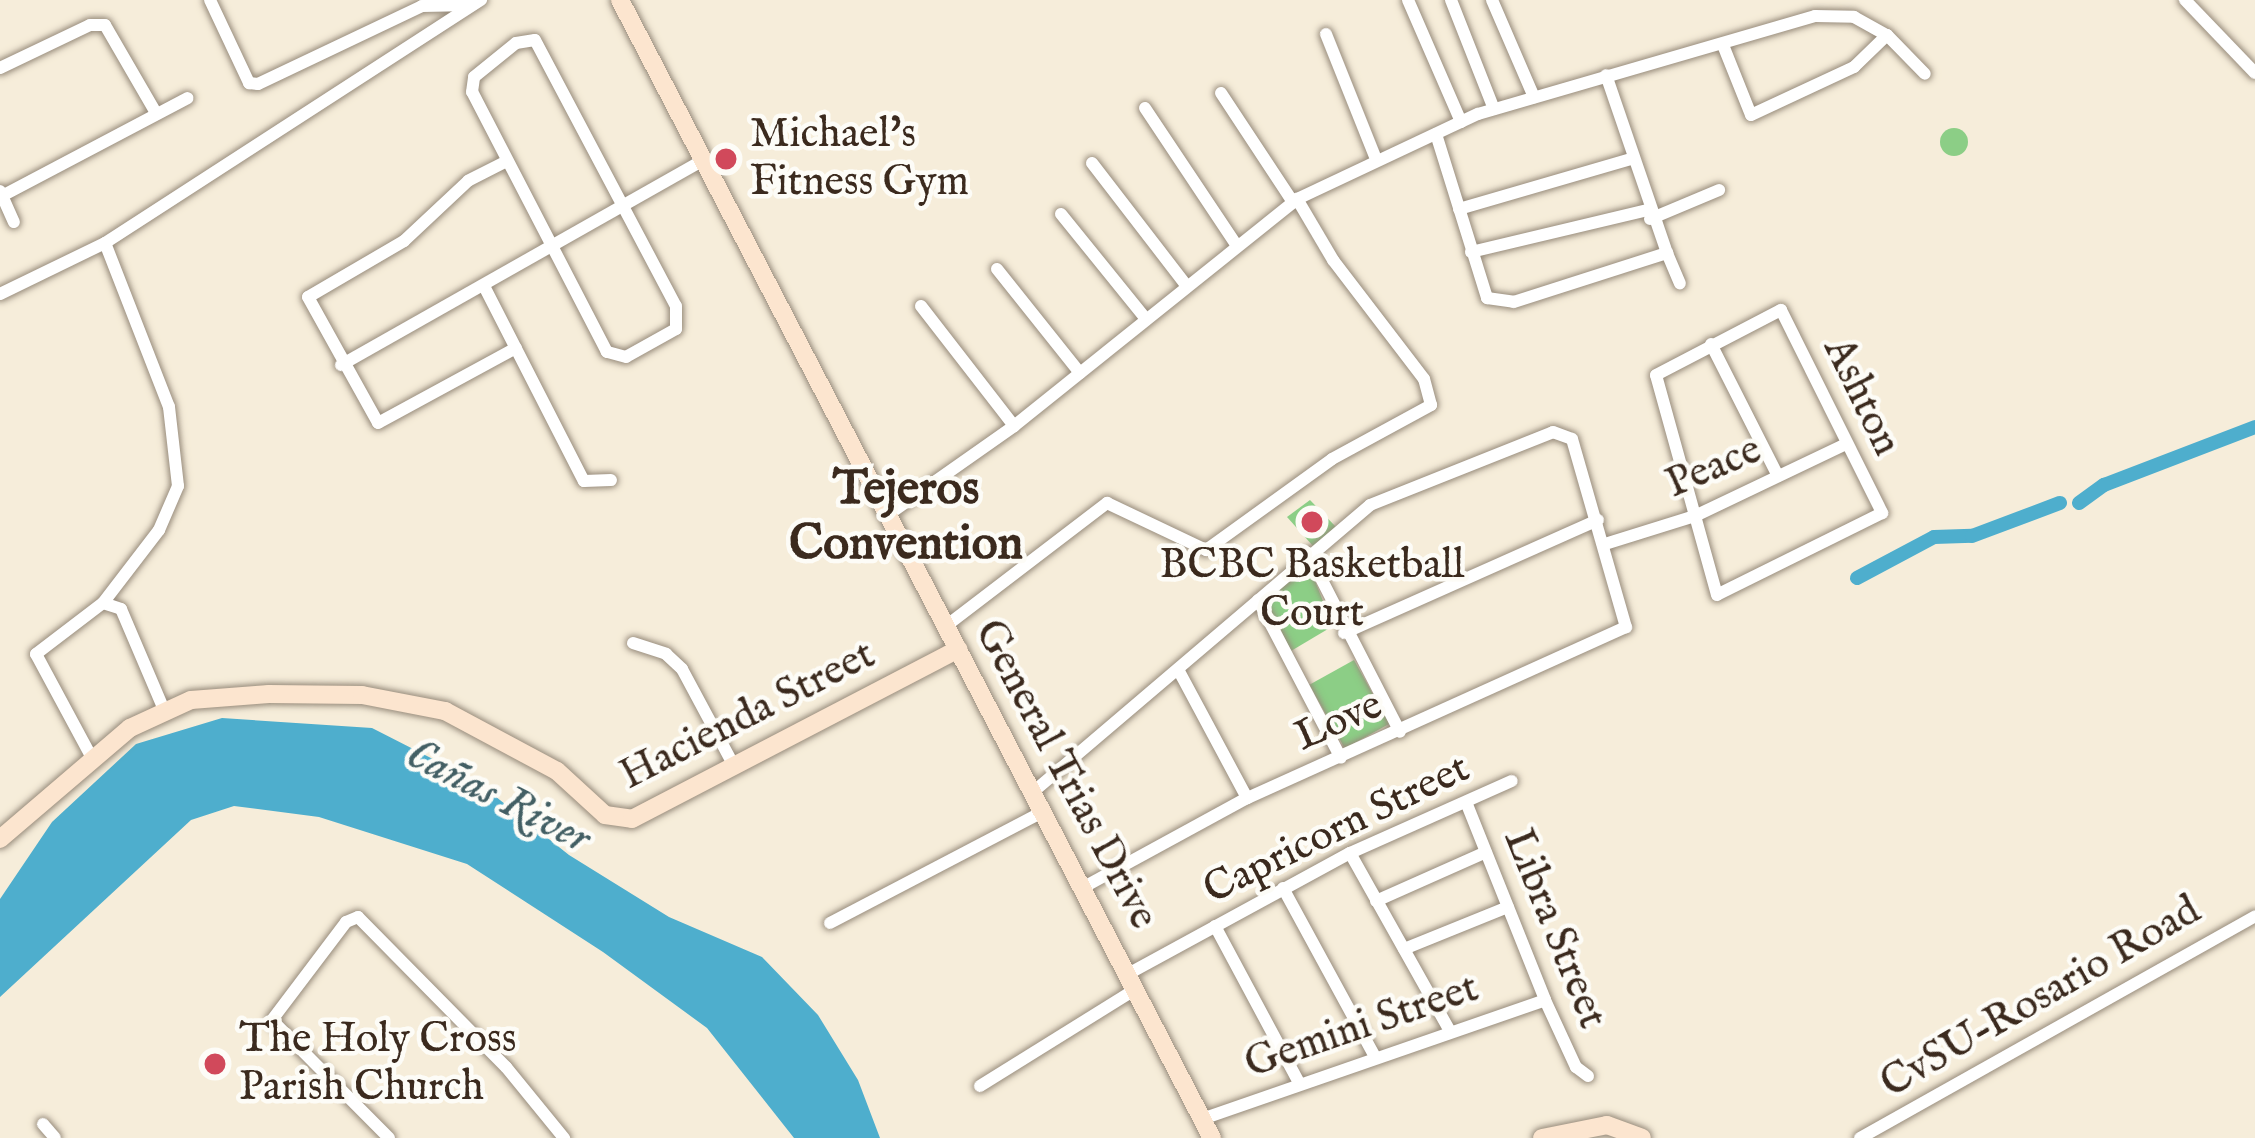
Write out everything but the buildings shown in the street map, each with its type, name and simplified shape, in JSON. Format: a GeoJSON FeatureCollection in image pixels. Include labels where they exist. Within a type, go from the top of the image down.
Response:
{"type":"FeatureCollection","features":[{"type":"Feature","properties":{"kind":"main road","name":"General Trias Drive"},"geometry":{"type":"LineString","coordinates":[[620,0],[1212,1138]]}},
{"type":"Feature","properties":{"kind":"main road","name":"Hacienda Street"},"geometry":{"type":"LineString","coordinates":[[0,839],[28,822],[92,758],[165,712],[191,700],[269,694],[362,695],[445,711],[541,761],[616,821],[734,766],[958,649]]}},
{"type":"Feature","properties":{"kind":"main road"},"geometry":{"type":"LineString","coordinates":[[1542,1138],[1606,1124],[1642,1138]]}},
{"type":"Feature","properties":{"kind":"street"},"geometry":{"type":"LineString","coordinates":[[210,0],[249,83],[271,80],[422,6],[477,2]]}},
{"type":"Feature","properties":{"kind":"street"},"geometry":{"type":"LineString","coordinates":[[1408,0],[1461,122]]}},
{"type":"Feature","properties":{"kind":"street"},"geometry":{"type":"LineString","coordinates":[[1450,0],[1494,109]]}},
{"type":"Feature","properties":{"kind":"street"},"geometry":{"type":"LineString","coordinates":[[1492,0],[1534,97]]}},
{"type":"Feature","properties":{"kind":"street"},"geometry":{"type":"LineString","coordinates":[[1812,0],[1815,16]]}},
{"type":"Feature","properties":{"kind":"street"},"geometry":{"type":"LineString","coordinates":[[2186,0],[2255,73]]}},
{"type":"Feature","properties":{"kind":"street"},"geometry":{"type":"LineString","coordinates":[[0,294],[105,243],[477,2]]}},
{"type":"Feature","properties":{"kind":"street"},"geometry":{"type":"LineString","coordinates":[[889,514],[1014,425],[1295,200],[1461,122],[1815,16],[1854,17],[1887,35],[1925,74]]}},
{"type":"Feature","properties":{"kind":"street"},"geometry":{"type":"LineString","coordinates":[[0,68],[90,25],[105,25],[156,112]]}},
{"type":"Feature","properties":{"kind":"street"},"geometry":{"type":"LineString","coordinates":[[1327,34],[1376,159]]}},
{"type":"Feature","properties":{"kind":"street"},"geometry":{"type":"LineString","coordinates":[[1723,45],[1751,115],[1853,67],[1887,35]]}},
{"type":"Feature","properties":{"kind":"street"},"geometry":{"type":"LineString","coordinates":[[535,40],[626,208],[676,306],[671,334],[611,356],[503,163],[470,84],[516,43],[535,40]]}},
{"type":"Feature","properties":{"kind":"street"},"geometry":{"type":"LineString","coordinates":[[1606,75],[1648,215],[1680,283]]}},
{"type":"Feature","properties":{"kind":"street"},"geometry":{"type":"LineString","coordinates":[[946,626],[1107,503],[1206,550],[1332,459],[1431,405],[1424,379],[1333,260],[1222,93]]}},
{"type":"Feature","properties":{"kind":"street"},"geometry":{"type":"LineString","coordinates":[[14,222],[1,195],[188,98]]}},
{"type":"Feature","properties":{"kind":"street"},"geometry":{"type":"LineString","coordinates":[[1145,108],[1237,246]]}},
{"type":"Feature","properties":{"kind":"street"},"geometry":{"type":"LineString","coordinates":[[1436,134],[1487,298],[1514,302],[1667,253]]}},
{"type":"Feature","properties":{"kind":"street"},"geometry":{"type":"LineString","coordinates":[[1459,209],[1631,159]]}},
{"type":"Feature","properties":{"kind":"street"},"geometry":{"type":"LineString","coordinates":[[340,364],[626,208],[703,160]]}},
{"type":"Feature","properties":{"kind":"street"},"geometry":{"type":"LineString","coordinates":[[503,163],[467,181],[404,241],[308,296],[340,364],[378,422],[516,348]]}},
{"type":"Feature","properties":{"kind":"street"},"geometry":{"type":"LineString","coordinates":[[1092,163],[1133,226],[1186,285]]}},
{"type":"Feature","properties":{"kind":"street"},"geometry":{"type":"LineString","coordinates":[[1471,252],[1648,215],[1718,190]]}},
{"type":"Feature","properties":{"kind":"street"},"geometry":{"type":"LineString","coordinates":[[1060,214],[1146,319]]}},
{"type":"Feature","properties":{"kind":"street"},"geometry":{"type":"LineString","coordinates":[[92,758],[36,654],[103,603],[159,530],[178,486],[169,407],[105,243]]}},
{"type":"Feature","properties":{"kind":"street"},"geometry":{"type":"LineString","coordinates":[[997,269],[1080,373]]}},
{"type":"Feature","properties":{"kind":"street"},"geometry":{"type":"LineString","coordinates":[[484,286],[584,481],[611,480]]}},
{"type":"Feature","properties":{"kind":"street"},"geometry":{"type":"LineString","coordinates":[[921,306],[1014,425]]}},
{"type":"Feature","properties":{"kind":"street","name":"Ashton"},"geometry":{"type":"LineString","coordinates":[[1694,516],[1718,595],[1882,513],[1781,310],[1711,344]]}},
{"type":"Feature","properties":{"kind":"street"},"geometry":{"type":"LineString","coordinates":[[1694,516],[1656,375],[1711,344],[1778,476]]}},
{"type":"Feature","properties":{"kind":"street"},"geometry":{"type":"LineString","coordinates":[[1033,792],[1180,673],[1308,554],[1406,485],[1553,432],[1572,439],[1605,544]]}},
{"type":"Feature","properties":{"kind":"street","name":"Peace"},"geometry":{"type":"LineString","coordinates":[[1605,544],[1694,516],[1846,444]]}},
{"type":"Feature","properties":{"kind":"street"},"geometry":{"type":"LineString","coordinates":[[1344,633],[1598,520]]}},
{"type":"Feature","properties":{"kind":"street","name":"Love"},"geometry":{"type":"LineString","coordinates":[[1084,887],[1247,798],[1626,627],[1605,544]]}},
{"type":"Feature","properties":{"kind":"street"},"geometry":{"type":"LineString","coordinates":[[1308,554],[1344,633],[1400,732]]}},
{"type":"Feature","properties":{"kind":"street"},"geometry":{"type":"LineString","coordinates":[[1258,600],[1341,758]]}},
{"type":"Feature","properties":{"kind":"street"},"geometry":{"type":"LineString","coordinates":[[103,603],[121,609],[165,712]]}},
{"type":"Feature","properties":{"kind":"street"},"geometry":{"type":"LineString","coordinates":[[633,643],[666,653],[682,669],[734,766]]}},
{"type":"Feature","properties":{"kind":"street"},"geometry":{"type":"LineString","coordinates":[[1180,673],[1247,798]]}},
{"type":"Feature","properties":{"kind":"street","name":"Capricorn Street"},"geometry":{"type":"LineString","coordinates":[[980,1087],[1215,926],[1282,887],[1512,781]]}},
{"type":"Feature","properties":{"kind":"street","name":"Libra Street"},"geometry":{"type":"LineString","coordinates":[[1466,802],[1545,1000],[1576,1067],[1588,1076]]}},
{"type":"Feature","properties":{"kind":"street"},"geometry":{"type":"LineString","coordinates":[[830,923],[1044,812]]}},
{"type":"Feature","properties":{"kind":"street"},"geometry":{"type":"LineString","coordinates":[[1376,902],[1486,852]]}},
{"type":"Feature","properties":{"kind":"street"},"geometry":{"type":"LineString","coordinates":[[1350,853],[1450,1031]]}},
{"type":"Feature","properties":{"kind":"street"},"geometry":{"type":"LineString","coordinates":[[1282,887],[1374,1055]]}},
{"type":"Feature","properties":{"kind":"street"},"geometry":{"type":"LineString","coordinates":[[1404,949],[1508,907]]}},
{"type":"Feature","properties":{"kind":"street"},"geometry":{"type":"LineString","coordinates":[[389,1138],[272,1016],[358,916],[564,1138]]}},
{"type":"Feature","properties":{"kind":"street","name":"CvSU–Rosario Road"},"geometry":{"type":"LineString","coordinates":[[1859,1138],[2255,916]]}},
{"type":"Feature","properties":{"kind":"street"},"geometry":{"type":"LineString","coordinates":[[1215,926],[1298,1081]]}},
{"type":"Feature","properties":{"kind":"street","name":"Gemini Street"},"geometry":{"type":"LineString","coordinates":[[1202,1119],[1298,1081],[1545,1000]]}},
{"type":"Feature","properties":{"kind":"street"},"geometry":{"type":"LineString","coordinates":[[43,1124],[55,1138]]}},
{"type":"Feature","properties":{"kind":"green space"},"geometry":{"type":"Polygon","coordinates":[[[1954,128],[1964,132],[1968,142],[1964,152],[1954,156],[1944,152],[1940,142],[1944,132],[1954,128]]]}},
{"type":"Feature","properties":{"kind":"green space","name":"BCBC Basketball Court"},"geometry":{"type":"Polygon","coordinates":[[[1310,500],[1336,527],[1313,546],[1287,517],[1310,500]]]}},
{"type":"Feature","properties":{"kind":"green space"},"geometry":{"type":"Polygon","coordinates":[[[1307,561],[1333,626],[1291,651],[1266,600],[1307,561]]]}},
{"type":"Feature","properties":{"kind":"green space"},"geometry":{"type":"Polygon","coordinates":[[[1354,660],[1389,724],[1345,749],[1309,685],[1354,660]]]}},
{"type":"Feature","properties":{"kind":"water"},"geometry":{"type":"Polygon","coordinates":[[[222,718],[372,728],[476,781],[569,855],[669,917],[762,957],[818,1015],[858,1080],[880,1138],[794,1138],[707,1028],[603,952],[467,864],[319,817],[234,806],[191,820],[0,997],[0,899],[52,822],[136,744],[222,718]]]}},
{"type":"Feature","properties":{"kind":"waterway"},"geometry":{"type":"LineString","coordinates":[[2079,503],[2104,485],[2255,427]]}},
{"type":"Feature","properties":{"kind":"waterway"},"geometry":{"type":"LineString","coordinates":[[1857,578],[1934,537],[1972,536],[2060,503]]}},
{"type":"Feature","properties":{"kind":"place","name":"Michael's Fitness Gym"},"geometry":{"type":"Point","coordinates":[726,159]}},
{"type":"Feature","properties":{"kind":"place","name":"BCBC Basketball Court"},"geometry":{"type":"Point","coordinates":[1312,522]}},
{"type":"Feature","properties":{"kind":"place","name":"The Holy Cross Parish Church"},"geometry":{"type":"Point","coordinates":[215,1064]}},
{"type":"Feature","properties":{"kind":"district","name":"Tejeros Convention"},"geometry":{"type":"Point","coordinates":[906,518]}},
{"type":"Feature","properties":{"kind":"water label","name":"Cañas River"},"geometry":{"type":"Point","coordinates":[498,797]}}]}
